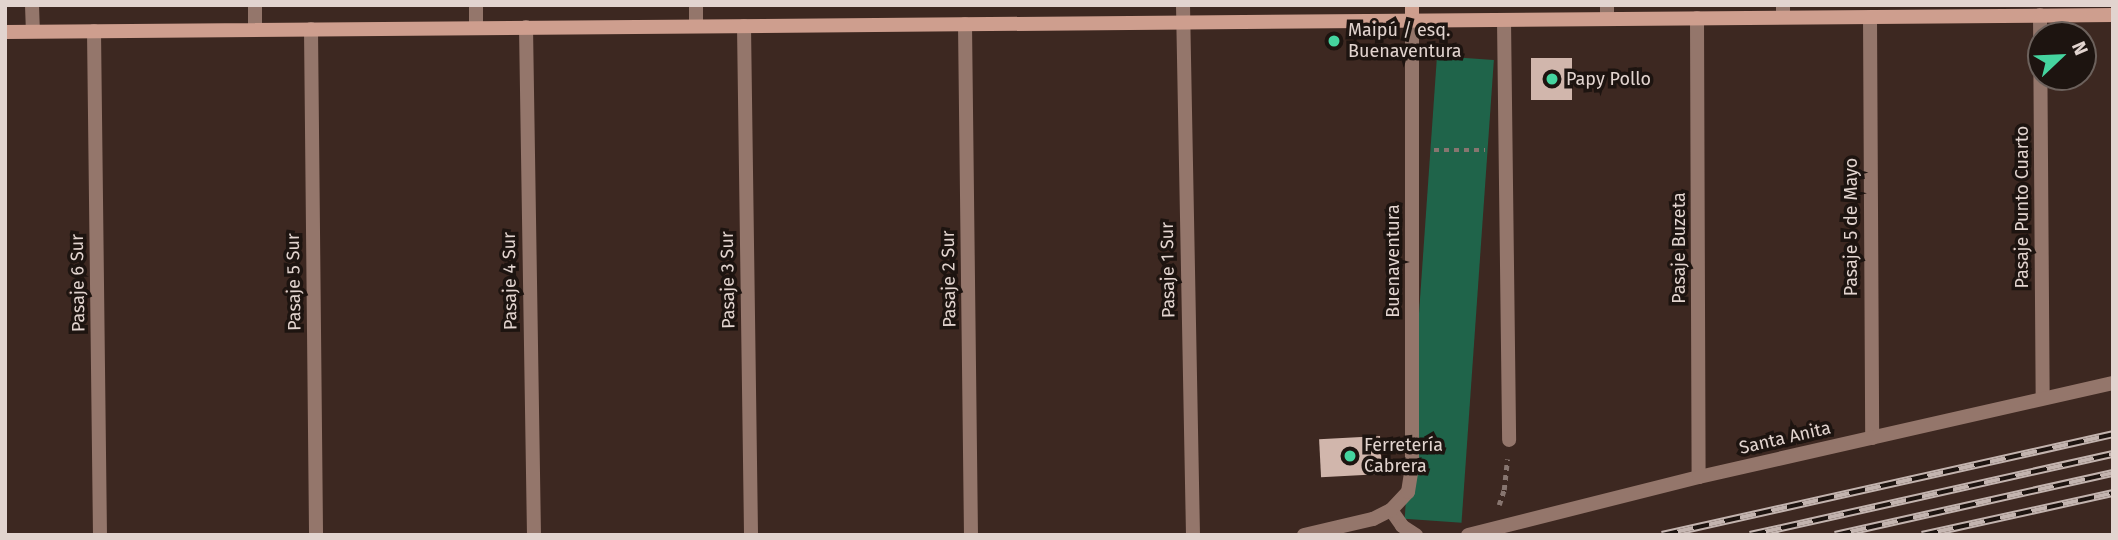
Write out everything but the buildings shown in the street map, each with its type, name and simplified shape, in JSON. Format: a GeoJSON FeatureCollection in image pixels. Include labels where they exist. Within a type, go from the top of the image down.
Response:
{"type":"FeatureCollection","features":[{"type":"Feature","properties":{"kind":"street"},"geometry":{"type":"LineString","coordinates":[[32,5],[33,32]]}},
{"type":"Feature","properties":{"kind":"street"},"geometry":{"type":"LineString","coordinates":[[255,5],[255,30]]}},
{"type":"Feature","properties":{"kind":"street"},"geometry":{"type":"LineString","coordinates":[[476,5],[476,28]]}},
{"type":"Feature","properties":{"kind":"street"},"geometry":{"type":"LineString","coordinates":[[696,5],[696,26]]}},
{"type":"Feature","properties":{"kind":"street","name":"Pasaje 1 Sur"},"geometry":{"type":"LineString","coordinates":[[1183,5],[1193,535]]}},
{"type":"Feature","properties":{"kind":"street"},"geometry":{"type":"LineString","coordinates":[[5,32],[1183,22],[1412,13],[1504,20],[1607,12],[1697,18],[1783,11],[1870,17],[1967,11],[2113,15]]}},
{"type":"Feature","properties":{"kind":"street","name":"Buenaventura"},"geometry":{"type":"LineString","coordinates":[[1391,510],[1409,492],[1412,466],[1412,13]]}},
{"type":"Feature","properties":{"kind":"street","name":"Pasaje Punto Cuarto"},"geometry":{"type":"LineString","coordinates":[[2040,15],[2043,398]]}},
{"type":"Feature","properties":{"kind":"street","name":"Pasaje 5 de Mayo"},"geometry":{"type":"LineString","coordinates":[[1870,17],[1872,438]]}},
{"type":"Feature","properties":{"kind":"street","name":"Pasaje Buzeta"},"geometry":{"type":"LineString","coordinates":[[1697,18],[1699,477]]}},
{"type":"Feature","properties":{"kind":"street"},"geometry":{"type":"LineString","coordinates":[[1504,20],[1509,440]]}},
{"type":"Feature","properties":{"kind":"street","name":"Pasaje 2 Sur"},"geometry":{"type":"LineString","coordinates":[[965,24],[971,535]]}},
{"type":"Feature","properties":{"kind":"street","name":"Pasaje 3 Sur"},"geometry":{"type":"LineString","coordinates":[[744,26],[751,535]]}},
{"type":"Feature","properties":{"kind":"street","name":"Pasaje 4 Sur"},"geometry":{"type":"LineString","coordinates":[[526,27],[534,535]]}},
{"type":"Feature","properties":{"kind":"street","name":"Pasaje 5 Sur"},"geometry":{"type":"LineString","coordinates":[[311,29],[316,535]]}},
{"type":"Feature","properties":{"kind":"street","name":"Pasaje 6 Sur"},"geometry":{"type":"LineString","coordinates":[[94,31],[100,535]]}},
{"type":"Feature","properties":{"kind":"street","name":"Santa Anita"},"geometry":{"type":"LineString","coordinates":[[1468,535],[1699,477],[2113,383]]}},
{"type":"Feature","properties":{"kind":"street"},"geometry":{"type":"LineString","coordinates":[[1304,535],[1373,519],[1391,510],[1402,526],[1416,535]]}},
{"type":"Feature","properties":{"kind":"path"},"geometry":{"type":"LineString","coordinates":[[1412,150],[1506,150]]}},
{"type":"Feature","properties":{"kind":"path"},"geometry":{"type":"LineString","coordinates":[[1490,529],[1504,490],[1509,440]]}},
{"type":"Feature","properties":{"kind":"green space"},"geometry":{"type":"Polygon","coordinates":[[[1437,56],[1494,60],[1461,523],[1405,519],[1437,56]]]}},
{"type":"Feature","properties":{"kind":"railway"},"geometry":{"type":"LineString","coordinates":[[1662,535],[2113,434]]}},
{"type":"Feature","properties":{"kind":"railway"},"geometry":{"type":"LineString","coordinates":[[1750,535],[2113,454]]}},
{"type":"Feature","properties":{"kind":"railway"},"geometry":{"type":"LineString","coordinates":[[1835,535],[2113,473]]}},
{"type":"Feature","properties":{"kind":"railway"},"geometry":{"type":"LineString","coordinates":[[1922,535],[2113,493]]}},
{"type":"Feature","properties":{"kind":"place","name":"Maipú / esq. Buenaventura"},"geometry":{"type":"Point","coordinates":[1334,41]}},
{"type":"Feature","properties":{"kind":"place","name":"Papy Pollo"},"geometry":{"type":"Point","coordinates":[1552,79]}},
{"type":"Feature","properties":{"kind":"place","name":"Ferretería Cabrera"},"geometry":{"type":"Point","coordinates":[1350,456]}}]}
